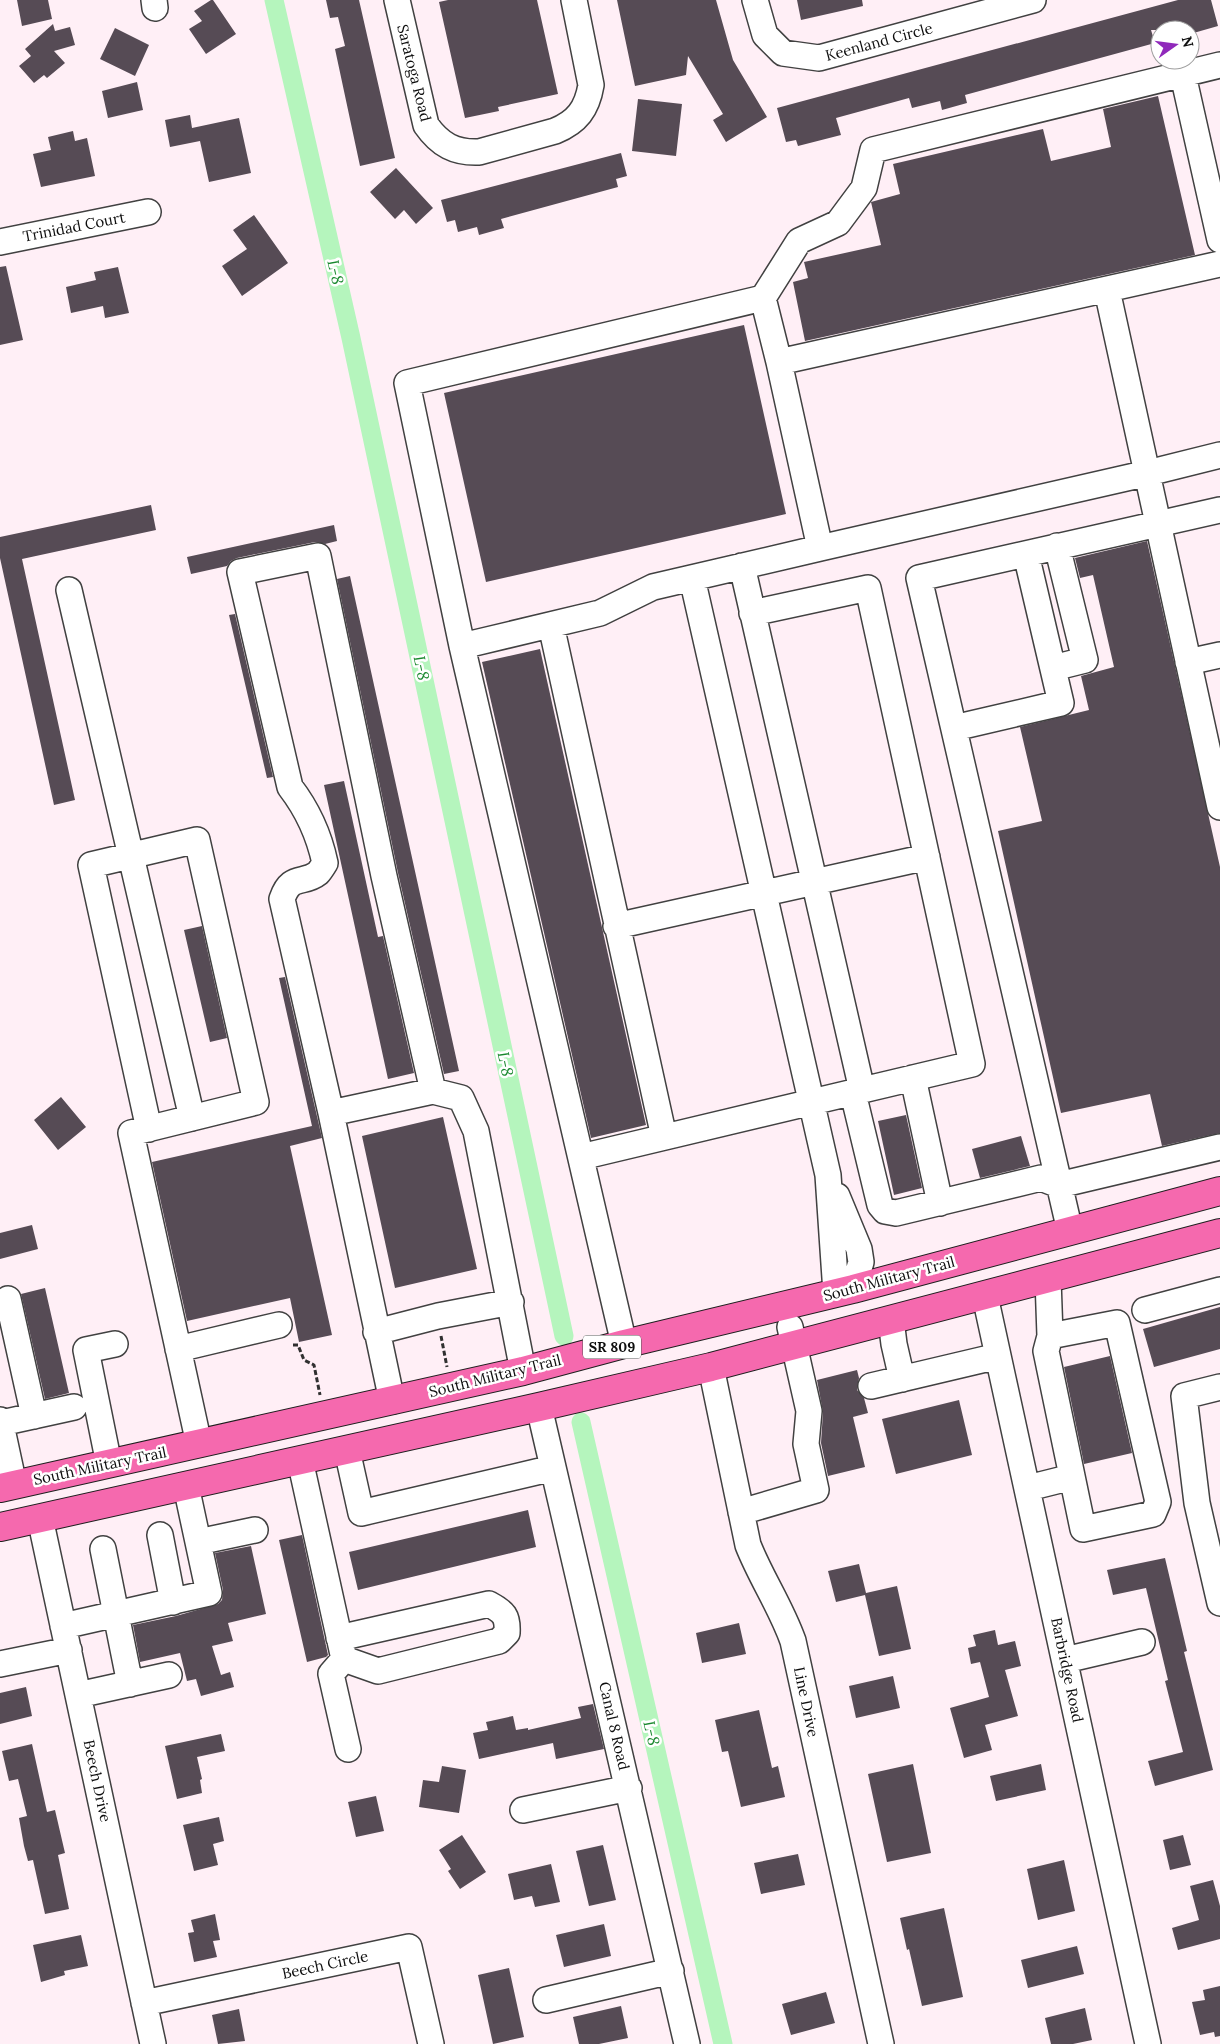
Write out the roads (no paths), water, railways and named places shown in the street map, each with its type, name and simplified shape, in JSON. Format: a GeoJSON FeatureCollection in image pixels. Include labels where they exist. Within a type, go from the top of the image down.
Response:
{"type":"FeatureCollection","features":[{"type":"Feature","properties":{"kind":"main road","name":"South Military Trail"},"geometry":{"type":"LineString","coordinates":[[5,1492],[109,1464],[523,1371],[624,1344],[844,1291],[1220,1191]]}},
{"type":"Feature","properties":{"kind":"main road"},"geometry":{"type":"LineString","coordinates":[[891,1320],[895,1302],[912,1290],[1095,1242],[1135,1214]]}},
{"type":"Feature","properties":{"kind":"main road"},"geometry":{"type":"LineString","coordinates":[[639,1384],[663,1362],[792,1336],[891,1320],[1220,1233]]}},
{"type":"Feature","properties":{"kind":"main road"},"geometry":{"type":"LineString","coordinates":[[0,1526],[539,1408],[711,1367],[792,1336],[845,1309],[844,1291]]}},
{"type":"Feature","properties":{"kind":"main road"},"geometry":{"type":"LineString","coordinates":[[40,1518],[46,1502],[59,1494],[199,1460],[240,1448],[277,1427]]}},
{"type":"Feature","properties":{"kind":"street","name":"Saratoga Road"},"geometry":{"type":"LineString","coordinates":[[397,0],[426,125],[433,136],[443,144],[454,150],[466,152],[479,152],[555,131],[572,123],[584,109],[589,98],[591,85],[574,0]]}},
{"type":"Feature","properties":{"kind":"street","name":"Keenland Circle"},"geometry":{"type":"LineString","coordinates":[[756,0],[765,35],[783,53],[819,58],[1033,0]]}},
{"type":"Feature","properties":{"kind":"street"},"geometry":{"type":"LineString","coordinates":[[624,1344],[462,646],[407,383],[763,298],[799,241],[838,223],[864,188],[873,150],[1220,65]]}},
{"type":"Feature","properties":{"kind":"street"},"geometry":{"type":"LineString","coordinates":[[1183,75],[1220,240]]}},
{"type":"Feature","properties":{"kind":"street","name":"Trinidad Court"},"geometry":{"type":"LineString","coordinates":[[0,242],[148,212]]}},
{"type":"Feature","properties":{"kind":"street"},"geometry":{"type":"LineString","coordinates":[[779,362],[1220,264]]}},
{"type":"Feature","properties":{"kind":"street"},"geometry":{"type":"LineString","coordinates":[[1107,290],[1220,807]]}},
{"type":"Feature","properties":{"kind":"street"},"geometry":{"type":"LineString","coordinates":[[763,298],[820,548]]}},
{"type":"Feature","properties":{"kind":"street"},"geometry":{"type":"LineString","coordinates":[[462,646],[600,613],[653,587],[1148,473],[1220,454]]}},
{"type":"Feature","properties":{"kind":"street"},"geometry":{"type":"LineString","coordinates":[[1070,1231],[919,578],[1220,510]]}},
{"type":"Feature","properties":{"kind":"street"},"geometry":{"type":"LineString","coordinates":[[1053,668],[1085,660],[1057,546]]}},
{"type":"Feature","properties":{"kind":"street"},"geometry":{"type":"LineString","coordinates":[[954,728],[1061,703],[1026,554]]}},
{"type":"Feature","properties":{"kind":"street"},"geometry":{"type":"LineString","coordinates":[[392,1401],[331,1113],[282,898],[286,888],[295,881],[318,874],[325,863],[321,844],[302,803],[290,787],[240,572],[318,556],[384,876],[433,1091]]}},
{"type":"Feature","properties":{"kind":"street"},"geometry":{"type":"LineString","coordinates":[[742,566],[814,881],[880,1205],[885,1211],[896,1213],[1042,1178],[1059,1186],[1220,1147]]}},
{"type":"Feature","properties":{"kind":"street"},"geometry":{"type":"LineString","coordinates":[[692,578],[828,1175],[859,1249],[861,1262],[844,1291]]}},
{"type":"Feature","properties":{"kind":"street"},"geometry":{"type":"LineString","coordinates":[[581,1156],[972,1064],[868,588],[752,613]]}},
{"type":"Feature","properties":{"kind":"street"},"geometry":{"type":"LineString","coordinates":[[69,590],[192,1118]]}},
{"type":"Feature","properties":{"kind":"street"},"geometry":{"type":"LineString","coordinates":[[551,625],[664,1137]]}},
{"type":"Feature","properties":{"kind":"street"},"geometry":{"type":"LineString","coordinates":[[1188,662],[1220,655]]}},
{"type":"Feature","properties":{"kind":"street"},"geometry":{"type":"LineString","coordinates":[[149,1129],[91,865],[197,840],[256,1102],[149,1129],[131,1133],[199,1444]]}},
{"type":"Feature","properties":{"kind":"street"},"geometry":{"type":"LineString","coordinates":[[616,926],[927,857]]}},
{"type":"Feature","properties":{"kind":"street"},"geometry":{"type":"LineString","coordinates":[[913,1078],[940,1203]]}},
{"type":"Feature","properties":{"kind":"street"},"geometry":{"type":"LineString","coordinates":[[331,1113],[433,1091],[460,1098],[476,1131],[523,1371]]}},
{"type":"Feature","properties":{"kind":"street"},"geometry":{"type":"LineString","coordinates":[[1048,1279],[1050,1336],[1046,1351],[1083,1529],[1153,1514],[1158,1502],[1117,1322],[1050,1336]]}},
{"type":"Feature","properties":{"kind":"street"},"geometry":{"type":"LineString","coordinates":[[1145,1310],[1220,1290]]}},
{"type":"Feature","properties":{"kind":"street","name":"Barbridge Road"},"geometry":{"type":"LineString","coordinates":[[985,1296],[1148,2044]]}},
{"type":"Feature","properties":{"kind":"street"},"geometry":{"type":"LineString","coordinates":[[8,1299],[34,1416]]}},
{"type":"Feature","properties":{"kind":"street"},"geometry":{"type":"LineString","coordinates":[[376,1332],[438,1316],[511,1302]]}},
{"type":"Feature","properties":{"kind":"street"},"geometry":{"type":"LineString","coordinates":[[891,1320],[894,1344],[902,1378]]}},
{"type":"Feature","properties":{"kind":"street"},"geometry":{"type":"LineString","coordinates":[[178,1349],[286,1335]]}},
{"type":"Feature","properties":{"kind":"street"},"geometry":{"type":"LineString","coordinates":[[741,1512],[816,1490],[806,1444],[809,1411],[792,1336]]}},
{"type":"Feature","properties":{"kind":"street"},"geometry":{"type":"LineString","coordinates":[[109,1464],[86,1350],[115,1344]]}},
{"type":"Feature","properties":{"kind":"street"},"geometry":{"type":"LineString","coordinates":[[871,1386],[998,1356]]}},
{"type":"Feature","properties":{"kind":"street","name":"Line Drive"},"geometry":{"type":"LineString","coordinates":[[711,1367],[748,1544],[758,1569],[784,1616],[792,1641],[881,2044]]}},
{"type":"Feature","properties":{"kind":"street"},"geometry":{"type":"LineString","coordinates":[[1220,1387],[1184,1396],[1198,1503],[1220,1603]]}},
{"type":"Feature","properties":{"kind":"street"},"geometry":{"type":"LineString","coordinates":[[5,1492],[0,1421],[74,1407]]}},
{"type":"Feature","properties":{"kind":"street","name":"Canal 8 Road"},"geometry":{"type":"LineString","coordinates":[[539,1408],[629,1788],[663,1972],[688,2044]]}},
{"type":"Feature","properties":{"kind":"street"},"geometry":{"type":"LineString","coordinates":[[347,1450],[361,1512],[553,1468]]}},
{"type":"Feature","properties":{"kind":"street"},"geometry":{"type":"LineString","coordinates":[[300,1460],[342,1649],[331,1674],[348,1749]]}},
{"type":"Feature","properties":{"kind":"street"},"geometry":{"type":"LineString","coordinates":[[1028,1488],[1072,1477]]}},
{"type":"Feature","properties":{"kind":"street"},"geometry":{"type":"LineString","coordinates":[[63,1626],[208,1593],[186,1486]]}},
{"type":"Feature","properties":{"kind":"street","name":"Beech Drive"},"geometry":{"type":"LineString","coordinates":[[40,1518],[153,2044]]}},
{"type":"Feature","properties":{"kind":"street"},"geometry":{"type":"LineString","coordinates":[[198,1542],[255,1530]]}},
{"type":"Feature","properties":{"kind":"street"},"geometry":{"type":"LineString","coordinates":[[160,1535],[173,1602]]}},
{"type":"Feature","properties":{"kind":"street"},"geometry":{"type":"LineString","coordinates":[[103,1549],[130,1684]]}},
{"type":"Feature","properties":{"kind":"street"},"geometry":{"type":"LineString","coordinates":[[489,1604],[501,1611],[508,1621],[507,1633],[494,1643],[378,1672],[342,1649],[489,1604]]}},
{"type":"Feature","properties":{"kind":"street"},"geometry":{"type":"LineString","coordinates":[[1065,1660],[1142,1642]]}},
{"type":"Feature","properties":{"kind":"street"},"geometry":{"type":"LineString","coordinates":[[0,1664],[68,1650]]}},
{"type":"Feature","properties":{"kind":"street"},"geometry":{"type":"LineString","coordinates":[[78,1695],[169,1675]]}},
{"type":"Feature","properties":{"kind":"street"},"geometry":{"type":"LineString","coordinates":[[523,1810],[629,1788]]}},
{"type":"Feature","properties":{"kind":"street","name":"Beech Circle"},"geometry":{"type":"LineString","coordinates":[[144,2003],[409,1947],[431,2044]]}},
{"type":"Feature","properties":{"kind":"street"},"geometry":{"type":"LineString","coordinates":[[546,2000],[663,1972],[670,2044]]}},
{"type":"Feature","properties":{"kind":"waterway","name":"L-8"},"geometry":{"type":"LineString","coordinates":[[274,0],[351,338],[564,1336]]}},
{"type":"Feature","properties":{"kind":"waterway","name":"L-8"},"geometry":{"type":"LineString","coordinates":[[581,1422],[723,2044]]}}]}
